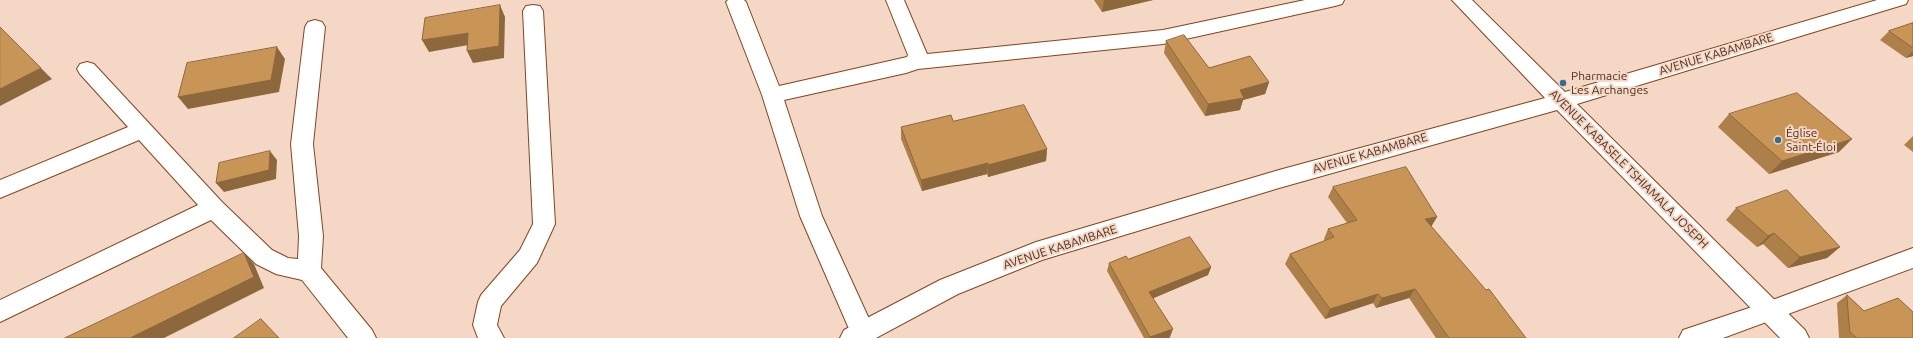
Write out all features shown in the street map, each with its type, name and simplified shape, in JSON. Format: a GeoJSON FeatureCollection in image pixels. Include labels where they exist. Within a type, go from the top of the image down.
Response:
{"type":"FeatureCollection","features":[{"type":"Feature","properties":{"kind":"street"},"geometry":{"type":"LineString","coordinates":[[895,0],[918,55],[915,62]]}},
{"type":"Feature","properties":{"kind":"street"},"geometry":{"type":"LineString","coordinates":[[772,95],[906,66],[915,62],[1163,37],[1335,0]]}},
{"type":"Feature","properties":{"kind":"street","name":"AVENUE KABASELE TSHIAMALA JOSEPH"},"geometry":{"type":"LineString","coordinates":[[1461,0],[1796,338]]}},
{"type":"Feature","properties":{"kind":"street","name":"AVENUE KABAMBARE"},"geometry":{"type":"LineString","coordinates":[[858,335],[949,287],[1036,252],[1279,179],[1561,101],[1899,0]]}},
{"type":"Feature","properties":{"kind":"street"},"geometry":{"type":"LineString","coordinates":[[736,2],[772,95],[811,216],[858,335]]}},
{"type":"Feature","properties":{"kind":"street"},"geometry":{"type":"LineString","coordinates":[[491,338],[485,325],[490,302],[529,256],[544,224],[533,11]]}},
{"type":"Feature","properties":{"kind":"street"},"geometry":{"type":"LineString","coordinates":[[308,271],[312,236],[302,144],[315,27]]}},
{"type":"Feature","properties":{"kind":"street"},"geometry":{"type":"LineString","coordinates":[[87,69],[214,208],[264,257],[284,267],[308,271],[364,338]]}},
{"type":"Feature","properties":{"kind":"street"},"geometry":{"type":"LineString","coordinates":[[0,189],[142,130]]}},
{"type":"Feature","properties":{"kind":"street"},"geometry":{"type":"LineString","coordinates":[[0,312],[214,208]]}},
{"type":"Feature","properties":{"kind":"street"},"geometry":{"type":"LineString","coordinates":[[1692,338],[1913,258]]}},
{"type":"Feature","properties":{"kind":"building"},"geometry":{"type":"Polygon","coordinates":[[[500,5],[499,46],[467,51],[468,33],[422,40],[425,18],[500,5]]]}},
{"type":"Feature","properties":{"kind":"building"},"geometry":{"type":"Polygon","coordinates":[[[1913,23],[1913,48],[1889,31],[1913,23]]]}},
{"type":"Feature","properties":{"kind":"building"},"geometry":{"type":"Polygon","coordinates":[[[0,27],[41,68],[0,89],[0,27]]]}},
{"type":"Feature","properties":{"kind":"building"},"geometry":{"type":"Polygon","coordinates":[[[1184,35],[1209,68],[1250,56],[1269,82],[1240,90],[1244,98],[1208,104],[1166,41],[1184,35]]]}},
{"type":"Feature","properties":{"kind":"building"},"geometry":{"type":"Polygon","coordinates":[[[277,47],[271,80],[178,97],[187,63],[277,47]]]}},
{"type":"Feature","properties":{"kind":"building"},"geometry":{"type":"Polygon","coordinates":[[[1797,93],[1852,139],[1782,161],[1729,114],[1797,93]]]}},
{"type":"Feature","properties":{"kind":"building"},"geometry":{"type":"Polygon","coordinates":[[[1024,105],[1047,149],[988,165],[988,163],[921,180],[901,127],[951,115],[953,121],[1024,105]]]}},
{"type":"Feature","properties":{"kind":"building"},"geometry":{"type":"Polygon","coordinates":[[[270,151],[269,170],[216,183],[219,163],[270,151]]]}},
{"type":"Feature","properties":{"kind":"building"},"geometry":{"type":"Polygon","coordinates":[[[1406,167],[1437,217],[1425,219],[1486,290],[1489,289],[1526,338],[1449,338],[1415,289],[1382,298],[1378,294],[1330,309],[1290,254],[1334,237],[1328,229],[1357,220],[1333,187],[1406,167]]]}},
{"type":"Feature","properties":{"kind":"building"},"geometry":{"type":"Polygon","coordinates":[[[1787,190],[1840,247],[1800,257],[1774,233],[1768,236],[1736,208],[1787,190]]]}},
{"type":"Feature","properties":{"kind":"building"},"geometry":{"type":"Polygon","coordinates":[[[1190,237],[1211,267],[1149,292],[1173,329],[1150,337],[1109,263],[1126,256],[1128,259],[1190,237]]]}},
{"type":"Feature","properties":{"kind":"building"},"geometry":{"type":"Polygon","coordinates":[[[244,253],[254,277],[130,338],[65,338],[244,253]]]}},
{"type":"Feature","properties":{"kind":"building"},"geometry":{"type":"Polygon","coordinates":[[[1847,295],[1864,311],[1898,298],[1913,312],[1913,338],[1857,338],[1850,332],[1847,295]]]}},
{"type":"Feature","properties":{"kind":"building"},"geometry":{"type":"Polygon","coordinates":[[[261,319],[279,338],[234,338],[261,319]]]}},
{"type":"Feature","properties":{"kind":"place","name":"Pharmacie Les Archanges"},"geometry":{"type":"Point","coordinates":[1563,83]}},
{"type":"Feature","properties":{"kind":"place","name":"Église Saint-Éloi"},"geometry":{"type":"Point","coordinates":[1778,140]}}]}
